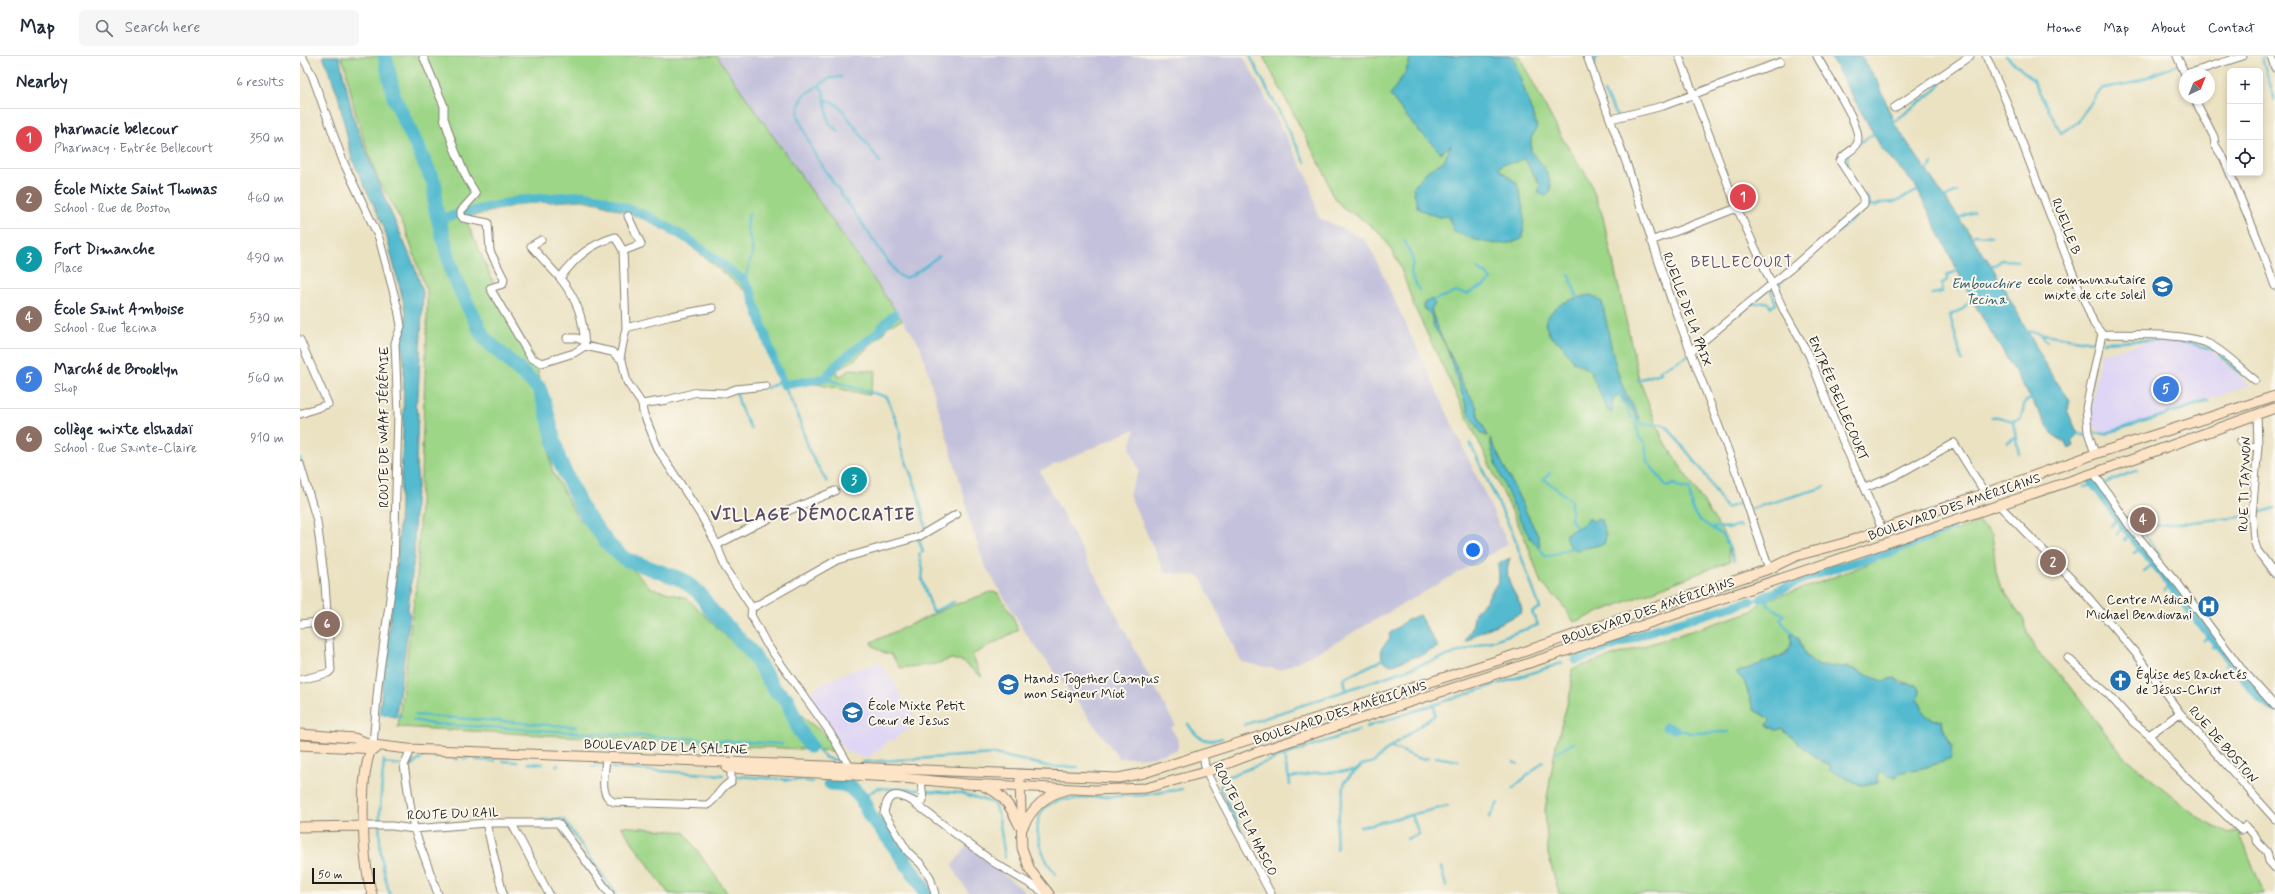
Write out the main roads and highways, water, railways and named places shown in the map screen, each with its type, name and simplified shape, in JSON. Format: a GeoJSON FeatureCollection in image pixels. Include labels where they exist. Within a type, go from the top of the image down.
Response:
{"type":"FeatureCollection","features":[{"type":"Feature","properties":{"kind":"main road","name":"BOULEVARD DES AMÉRICAINS"},"geometry":{"type":"LineString","coordinates":[[1020,774],[1118,778],[1144,773],[1525,652],[1769,569],[1796,556],[1844,543],[2095,454],[2275,396]]}},
{"type":"Feature","properties":{"kind":"main road","name":"BOULEVARD DES AMÉRICAINS"},"geometry":{"type":"LineString","coordinates":[[1020,786],[1146,788],[1206,772],[1260,751],[1577,648],[2094,472],[2275,408]]}},
{"type":"Feature","properties":{"kind":"main road","name":"BOULEVARD DE LA SALINE"},"geometry":{"type":"LineString","coordinates":[[300,734],[354,738],[372,747],[409,754],[606,760],[731,768],[848,769],[1020,774]]}},
{"type":"Feature","properties":{"kind":"main road","name":"BOULEVARD DE LA SALINE"},"geometry":{"type":"LineString","coordinates":[[300,745],[372,747],[808,769]]}},
{"type":"Feature","properties":{"kind":"main road"},"geometry":{"type":"LineString","coordinates":[[372,747],[365,773],[364,826],[365,854],[372,894]]}},
{"type":"Feature","properties":{"kind":"main road","name":"BOULEVARD DE LA SALINE"},"geometry":{"type":"LineString","coordinates":[[848,769],[921,780],[967,784],[1020,786]]}},
{"type":"Feature","properties":{"kind":"main road"},"geometry":{"type":"LineString","coordinates":[[1020,774],[1022,848],[1030,870],[1048,894]]}},
{"type":"Feature","properties":{"kind":"main road"},"geometry":{"type":"LineString","coordinates":[[967,784],[995,791],[1004,798],[1021,830]]}},
{"type":"Feature","properties":{"kind":"main road"},"geometry":{"type":"LineString","coordinates":[[1021,830],[1034,809],[1043,799],[1049,795],[1074,788]]}},
{"type":"Feature","properties":{"kind":"main road","name":"ROUTE DU RAIL"},"geometry":{"type":"LineString","coordinates":[[300,827],[364,826]]}},
{"type":"Feature","properties":{"kind":"water"},"geometry":{"type":"Polygon","coordinates":[[[323,56],[339,56],[354,120],[385,199],[414,265],[423,292],[418,396],[415,405],[418,414],[416,464],[418,483],[415,499],[414,558],[408,609],[410,614],[396,717],[379,714],[398,551],[404,362],[401,340],[406,323],[406,312],[384,227],[352,159],[338,95],[323,56]]]}},
{"type":"Feature","properties":{"kind":"water"},"geometry":{"type":"Polygon","coordinates":[[[1411,56],[1513,56],[1537,127],[1531,138],[1531,152],[1546,170],[1551,186],[1551,192],[1546,196],[1538,193],[1540,185],[1524,158],[1517,162],[1502,164],[1499,169],[1517,183],[1524,212],[1523,238],[1515,242],[1498,244],[1479,241],[1454,231],[1448,216],[1439,217],[1418,209],[1413,188],[1427,171],[1444,161],[1451,145],[1441,153],[1414,126],[1390,95],[1406,71],[1411,56]]]}},
{"type":"Feature","properties":{"kind":"water","name":"Embouchire Tecina"},"geometry":{"type":"Polygon","coordinates":[[[1830,56],[1861,56],[1878,82],[1894,123],[1993,268],[2051,374],[2070,400],[2067,410],[2078,434],[2072,440],[2074,446],[2069,449],[2066,443],[2052,434],[1972,300],[1915,185],[1882,149],[1830,56]]]}},
{"type":"Feature","properties":{"kind":"water"},"geometry":{"type":"Polygon","coordinates":[[[1591,295],[1602,302],[1613,356],[1619,377],[1639,420],[1620,394],[1613,398],[1612,413],[1608,411],[1590,371],[1573,361],[1561,344],[1550,336],[1545,324],[1552,311],[1563,303],[1591,295]]]}},
{"type":"Feature","properties":{"kind":"water"},"geometry":{"type":"Polygon","coordinates":[[[1432,299],[1435,305],[1431,309],[1437,327],[1459,373],[1460,380],[1477,407],[1478,415],[1488,436],[1482,434],[1468,412],[1446,346],[1434,327],[1431,315],[1424,308],[1424,303],[1432,299]]]}},
{"type":"Feature","properties":{"kind":"water"},"geometry":{"type":"Polygon","coordinates":[[[1490,438],[1538,536],[1541,550],[1526,531],[1513,505],[1500,474],[1491,447],[1490,438]]]}},
{"type":"Feature","properties":{"kind":"water"},"geometry":{"type":"Polygon","coordinates":[[[1588,519],[1591,519],[1593,522],[1598,519],[1601,520],[1606,536],[1604,544],[1577,550],[1568,544],[1566,534],[1581,526],[1588,519]]]}},
{"type":"Feature","properties":{"kind":"water"},"geometry":{"type":"Polygon","coordinates":[[[1510,558],[1508,566],[1508,579],[1522,609],[1521,613],[1473,636],[1469,641],[1465,642],[1472,628],[1475,612],[1486,601],[1499,580],[1498,564],[1510,558]]]}},
{"type":"Feature","properties":{"kind":"water"},"geometry":{"type":"Polygon","coordinates":[[[1419,615],[1438,647],[1424,654],[1391,665],[1382,660],[1381,649],[1390,638],[1389,634],[1407,620],[1419,615]]]}},
{"type":"Feature","properties":{"kind":"water"},"geometry":{"type":"Polygon","coordinates":[[[1791,632],[1799,639],[1806,656],[1819,666],[1848,667],[1882,681],[1894,678],[1901,683],[1917,685],[1920,692],[1917,699],[1922,706],[1923,713],[1932,719],[1942,721],[1944,731],[1951,746],[1951,758],[1927,767],[1901,772],[1896,777],[1888,776],[1881,771],[1878,775],[1878,782],[1861,785],[1829,770],[1831,766],[1814,756],[1782,729],[1776,730],[1767,725],[1770,721],[1769,718],[1754,710],[1744,681],[1736,673],[1786,654],[1791,645],[1791,632]]]}},
{"type":"Feature","properties":{"kind":"waterway"},"geometry":{"type":"LineString","coordinates":[[385,56],[394,97],[435,185],[435,206],[453,275],[484,338],[539,388],[546,408],[559,460],[581,507],[608,544],[625,559],[683,580],[700,594],[711,610],[750,650],[775,690],[787,699],[800,732],[810,746]]}},
{"type":"Feature","properties":{"kind":"waterway"},"geometry":{"type":"LineString","coordinates":[[1250,56],[1305,162]]}},
{"type":"Feature","properties":{"kind":"waterway"},"geometry":{"type":"LineString","coordinates":[[1594,67],[1596,56]]}},
{"type":"Feature","properties":{"kind":"waterway"},"geometry":{"type":"LineString","coordinates":[[2006,56],[2033,80],[2061,133],[2078,122],[2096,95],[2103,88],[2132,83],[2179,64]]}},
{"type":"Feature","properties":{"kind":"waterway"},"geometry":{"type":"LineString","coordinates":[[2262,58],[2275,100]]}},
{"type":"Feature","properties":{"kind":"waterway"},"geometry":{"type":"LineString","coordinates":[[1891,124],[1937,89],[1945,76]]}},
{"type":"Feature","properties":{"kind":"waterway"},"geometry":{"type":"LineString","coordinates":[[841,77],[830,78],[804,95],[800,103],[798,115],[812,149],[826,172],[897,274],[904,278],[911,276],[939,256]]}},
{"type":"Feature","properties":{"kind":"waterway"},"geometry":{"type":"LineString","coordinates":[[820,87],[823,90],[829,123],[839,132]]}},
{"type":"Feature","properties":{"kind":"waterway"},"geometry":{"type":"LineString","coordinates":[[1604,92],[1620,123]]}},
{"type":"Feature","properties":{"kind":"waterway"},"geometry":{"type":"LineString","coordinates":[[825,99],[838,105],[880,162]]}},
{"type":"Feature","properties":{"kind":"waterway"},"geometry":{"type":"LineString","coordinates":[[1858,144],[1875,133]]}},
{"type":"Feature","properties":{"kind":"waterway"},"geometry":{"type":"LineString","coordinates":[[1847,167],[1848,155]]}},
{"type":"Feature","properties":{"kind":"waterway"},"geometry":{"type":"LineString","coordinates":[[1923,171],[1930,167],[1932,163]]}},
{"type":"Feature","properties":{"kind":"waterway"},"geometry":{"type":"LineString","coordinates":[[1870,205],[1875,206],[1882,203],[1893,202],[1920,191]]}},
{"type":"Feature","properties":{"kind":"waterway"},"geometry":{"type":"LineString","coordinates":[[1942,199],[1957,192]]}},
{"type":"Feature","properties":{"kind":"waterway"},"geometry":{"type":"LineString","coordinates":[[438,219],[520,200],[583,195],[603,199],[650,217],[688,239],[742,279],[750,289],[776,367],[784,385],[826,378],[836,365],[875,335],[895,315]]}},
{"type":"Feature","properties":{"kind":"waterway"},"geometry":{"type":"LineString","coordinates":[[1835,234],[1870,205],[1866,195]]}},
{"type":"Feature","properties":{"kind":"waterway"},"geometry":{"type":"LineString","coordinates":[[1956,219],[1974,212]]}},
{"type":"Feature","properties":{"kind":"waterway"},"geometry":{"type":"LineString","coordinates":[[749,213],[747,227],[753,251],[746,276],[750,289]]}},
{"type":"Feature","properties":{"kind":"waterway"},"geometry":{"type":"LineString","coordinates":[[1969,239],[1974,235],[1991,236]]}},
{"type":"Feature","properties":{"kind":"waterway"},"geometry":{"type":"LineString","coordinates":[[1405,241],[1413,261],[1411,274],[1419,290]]}},
{"type":"Feature","properties":{"kind":"waterway"},"geometry":{"type":"LineString","coordinates":[[1989,265],[1995,265],[2002,260],[2018,261]]}},
{"type":"Feature","properties":{"kind":"waterway"},"geometry":{"type":"LineString","coordinates":[[1432,301],[1456,292],[1467,294],[1491,280],[1486,273],[1482,273],[1478,269]]}},
{"type":"Feature","properties":{"kind":"waterway"},"geometry":{"type":"LineString","coordinates":[[1932,294],[1942,292],[1942,284],[1947,280],[1947,275],[1960,270]]}},
{"type":"Feature","properties":{"kind":"waterway"},"geometry":{"type":"LineString","coordinates":[[1569,274],[1578,301]]}},
{"type":"Feature","properties":{"kind":"waterway"},"geometry":{"type":"LineString","coordinates":[[1778,291],[1780,283],[1789,274]]}},
{"type":"Feature","properties":{"kind":"waterway"},"geometry":{"type":"LineString","coordinates":[[1751,304],[1767,302],[1771,307],[1776,304],[1770,287]]}},
{"type":"Feature","properties":{"kind":"waterway"},"geometry":{"type":"LineString","coordinates":[[1962,361],[1950,315],[1963,309],[1970,300],[1973,299]]}},
{"type":"Feature","properties":{"kind":"waterway"},"geometry":{"type":"LineString","coordinates":[[2026,331],[2092,342]]}},
{"type":"Feature","properties":{"kind":"waterway"},"geometry":{"type":"LineString","coordinates":[[2040,333],[2047,342]]}},
{"type":"Feature","properties":{"kind":"waterway"},"geometry":{"type":"LineString","coordinates":[[300,335],[302,340]]}},
{"type":"Feature","properties":{"kind":"waterway"},"geometry":{"type":"LineString","coordinates":[[2103,342],[2159,340],[2186,343],[2214,350]]}},
{"type":"Feature","properties":{"kind":"waterway"},"geometry":{"type":"LineString","coordinates":[[2218,353],[2241,374]]}},
{"type":"Feature","properties":{"kind":"waterway"},"geometry":{"type":"LineString","coordinates":[[1638,380],[1661,373],[1660,370],[1689,355]]}},
{"type":"Feature","properties":{"kind":"waterway"},"geometry":{"type":"LineString","coordinates":[[767,388],[776,384],[780,377],[798,416],[810,453],[827,482]]}},
{"type":"Feature","properties":{"kind":"waterway"},"geometry":{"type":"LineString","coordinates":[[826,378],[887,397],[900,431],[900,446],[917,490],[926,529],[924,531]]}},
{"type":"Feature","properties":{"kind":"waterway"},"geometry":{"type":"LineString","coordinates":[[736,391],[741,409],[751,429]]}},
{"type":"Feature","properties":{"kind":"waterway"},"geometry":{"type":"LineString","coordinates":[[1619,393],[1630,416],[1635,419],[1639,437],[1645,443],[1647,461],[1667,487],[1675,484],[1680,488],[1689,488],[1692,508],[1697,518],[1725,537],[1734,560]]}},
{"type":"Feature","properties":{"kind":"waterway"},"geometry":{"type":"LineString","coordinates":[[1992,417],[2001,417],[2013,421],[2017,420],[2021,418],[2025,402],[2033,397]]}},
{"type":"Feature","properties":{"kind":"waterway"},"geometry":{"type":"LineString","coordinates":[[2095,433],[2104,434],[2208,401]]}},
{"type":"Feature","properties":{"kind":"waterway"},"geometry":{"type":"LineString","coordinates":[[1635,419],[1644,425],[1661,424],[1667,427],[1702,470],[1726,508],[1744,502]]}},
{"type":"Feature","properties":{"kind":"waterway"},"geometry":{"type":"LineString","coordinates":[[2013,422],[2019,454]]}},
{"type":"Feature","properties":{"kind":"waterway"},"geometry":{"type":"LineString","coordinates":[[2076,434],[2085,434]]}},
{"type":"Feature","properties":{"kind":"waterway"},"geometry":{"type":"LineString","coordinates":[[2008,442],[2015,437]]}},
{"type":"Feature","properties":{"kind":"waterway"},"geometry":{"type":"LineString","coordinates":[[1244,725],[1538,625],[1532,612],[1540,608],[1513,534],[1470,443]]}},
{"type":"Feature","properties":{"kind":"waterway"},"geometry":{"type":"LineString","coordinates":[[300,458],[302,464]]}},
{"type":"Feature","properties":{"kind":"waterway"},"geometry":{"type":"LineString","coordinates":[[2106,483],[2137,470]]}},
{"type":"Feature","properties":{"kind":"waterway"},"geometry":{"type":"LineString","coordinates":[[1550,473],[1544,479],[1571,500],[1571,519],[1576,527]]}},
{"type":"Feature","properties":{"kind":"waterway"},"geometry":{"type":"LineString","coordinates":[[2092,481],[2124,526],[2261,700],[2275,709]]}},
{"type":"Feature","properties":{"kind":"waterway"},"geometry":{"type":"LineString","coordinates":[[2084,487],[2100,484]]}},
{"type":"Feature","properties":{"kind":"waterway"},"geometry":{"type":"LineString","coordinates":[[1750,509],[1825,487]]}},
{"type":"Feature","properties":{"kind":"waterway"},"geometry":{"type":"LineString","coordinates":[[2258,513],[2275,508]]}},
{"type":"Feature","properties":{"kind":"waterway"},"geometry":{"type":"LineString","coordinates":[[2134,528],[2251,516]]}},
{"type":"Feature","properties":{"kind":"waterway"},"geometry":{"type":"LineString","coordinates":[[2111,526],[2118,517]]}},
{"type":"Feature","properties":{"kind":"waterway"},"geometry":{"type":"LineString","coordinates":[[1713,527],[1731,528],[1738,525],[1741,527]]}},
{"type":"Feature","properties":{"kind":"waterway"},"geometry":{"type":"LineString","coordinates":[[2117,533],[2124,526]]}},
{"type":"Feature","properties":{"kind":"waterway"},"geometry":{"type":"LineString","coordinates":[[1762,598],[1801,580],[1841,566],[1883,555],[1951,528]]}},
{"type":"Feature","properties":{"kind":"waterway"},"geometry":{"type":"LineString","coordinates":[[2125,540],[2130,533]]}},
{"type":"Feature","properties":{"kind":"waterway"},"geometry":{"type":"LineString","coordinates":[[2143,533],[2160,555]]}},
{"type":"Feature","properties":{"kind":"waterway"},"geometry":{"type":"LineString","coordinates":[[918,537],[923,552],[919,554],[923,569],[922,580],[933,612],[954,602]]}},
{"type":"Feature","properties":{"kind":"waterway"},"geometry":{"type":"LineString","coordinates":[[2134,553],[2138,550],[2138,543]]}},
{"type":"Feature","properties":{"kind":"waterway"},"geometry":{"type":"LineString","coordinates":[[1540,548],[1545,556],[1573,548]]}},
{"type":"Feature","properties":{"kind":"waterway"},"geometry":{"type":"LineString","coordinates":[[2144,571],[2149,567],[2151,560]]}},
{"type":"Feature","properties":{"kind":"waterway"},"geometry":{"type":"LineString","coordinates":[[2165,590],[2169,583]]}},
{"type":"Feature","properties":{"kind":"waterway"},"geometry":{"type":"LineString","coordinates":[[1748,599],[1750,601],[1764,598],[1768,605],[1784,615],[1780,620],[1791,632]]}},
{"type":"Feature","properties":{"kind":"waterway"},"geometry":{"type":"LineString","coordinates":[[1576,660],[1653,630],[1750,601]]}},
{"type":"Feature","properties":{"kind":"waterway"},"geometry":{"type":"LineString","coordinates":[[2186,617],[2192,617],[2192,612]]}},
{"type":"Feature","properties":{"kind":"waterway"},"geometry":{"type":"LineString","coordinates":[[2204,640],[2208,637],[2208,632]]}},
{"type":"Feature","properties":{"kind":"waterway"},"geometry":{"type":"LineString","coordinates":[[2212,647],[2215,647],[2217,643]]}},
{"type":"Feature","properties":{"kind":"waterway"},"geometry":{"type":"LineString","coordinates":[[1346,690],[1344,678],[1382,660]]}},
{"type":"Feature","properties":{"kind":"waterway"},"geometry":{"type":"LineString","coordinates":[[2225,666],[2230,661]]}},
{"type":"Feature","properties":{"kind":"waterway"},"geometry":{"type":"LineString","coordinates":[[1366,727],[1562,663]]}},
{"type":"Feature","properties":{"kind":"waterway"},"geometry":{"type":"LineString","coordinates":[[1337,849],[1336,830],[1345,781],[1362,765],[1374,762],[1389,748],[1435,715],[1434,704]]}},
{"type":"Feature","properties":{"kind":"waterway"},"geometry":{"type":"LineString","coordinates":[[393,714],[401,716]]}},
{"type":"Feature","properties":{"kind":"waterway"},"geometry":{"type":"LineString","coordinates":[[415,715],[577,727]]}},
{"type":"Feature","properties":{"kind":"waterway"},"geometry":{"type":"LineString","coordinates":[[413,720],[433,724],[782,744]]}},
{"type":"Feature","properties":{"kind":"waterway"},"geometry":{"type":"LineString","coordinates":[[1188,724],[1198,736],[1206,740],[1216,740],[1222,738]]}},
{"type":"Feature","properties":{"kind":"waterway"},"geometry":{"type":"LineString","coordinates":[[1666,727],[1675,729]]}},
{"type":"Feature","properties":{"kind":"waterway"},"geometry":{"type":"LineString","coordinates":[[1675,729],[1692,733],[1729,732]]}},
{"type":"Feature","properties":{"kind":"waterway"},"geometry":{"type":"LineString","coordinates":[[1245,838],[1220,789],[1224,778],[1285,755],[1359,730]]}},
{"type":"Feature","properties":{"kind":"waterway"},"geometry":{"type":"LineString","coordinates":[[800,732],[826,758],[842,761]]}},
{"type":"Feature","properties":{"kind":"waterway"},"geometry":{"type":"LineString","coordinates":[[1555,753],[1574,743]]}},
{"type":"Feature","properties":{"kind":"waterway"},"geometry":{"type":"LineString","coordinates":[[1389,748],[1394,748],[1418,758],[1428,758]]}},
{"type":"Feature","properties":{"kind":"waterway"},"geometry":{"type":"LineString","coordinates":[[863,762],[995,754],[1051,767],[1078,767]]}},
{"type":"Feature","properties":{"kind":"waterway"},"geometry":{"type":"LineString","coordinates":[[1285,755],[1290,785]]}},
{"type":"Feature","properties":{"kind":"waterway"},"geometry":{"type":"LineString","coordinates":[[412,765],[423,757]]}},
{"type":"Feature","properties":{"kind":"waterway"},"geometry":{"type":"LineString","coordinates":[[1436,757],[1459,761]]}},
{"type":"Feature","properties":{"kind":"waterway"},"geometry":{"type":"LineString","coordinates":[[384,760],[380,811],[380,844],[385,877],[390,894]]}},
{"type":"Feature","properties":{"kind":"waterway"},"geometry":{"type":"LineString","coordinates":[[476,760],[495,761]]}},
{"type":"Feature","properties":{"kind":"waterway"},"geometry":{"type":"LineString","coordinates":[[503,761],[518,762]]}},
{"type":"Feature","properties":{"kind":"waterway"},"geometry":{"type":"LineString","coordinates":[[1514,762],[1518,764]]}},
{"type":"Feature","properties":{"kind":"waterway"},"geometry":{"type":"LineString","coordinates":[[1513,788],[1543,762]]}},
{"type":"Feature","properties":{"kind":"waterway"},"geometry":{"type":"LineString","coordinates":[[384,763],[400,765]]}},
{"type":"Feature","properties":{"kind":"waterway"},"geometry":{"type":"LineString","coordinates":[[528,763],[543,764]]}},
{"type":"Feature","properties":{"kind":"waterway"},"geometry":{"type":"LineString","coordinates":[[592,767],[602,767]]}},
{"type":"Feature","properties":{"kind":"waterway"},"geometry":{"type":"LineString","coordinates":[[612,768],[723,775]]}},
{"type":"Feature","properties":{"kind":"waterway"},"geometry":{"type":"LineString","coordinates":[[1290,778],[1317,773],[1354,771]]}},
{"type":"Feature","properties":{"kind":"waterway"},"geometry":{"type":"LineString","coordinates":[[735,776],[778,779]]}},
{"type":"Feature","properties":{"kind":"waterway"},"geometry":{"type":"LineString","coordinates":[[781,779],[791,780]]}},
{"type":"Feature","properties":{"kind":"waterway"},"geometry":{"type":"LineString","coordinates":[[794,780],[801,780]]}},
{"type":"Feature","properties":{"kind":"waterway"},"geometry":{"type":"LineString","coordinates":[[804,781],[813,782]]}},
{"type":"Feature","properties":{"kind":"waterway"},"geometry":{"type":"LineString","coordinates":[[831,783],[843,784],[850,787]]}},
{"type":"Feature","properties":{"kind":"waterway"},"geometry":{"type":"LineString","coordinates":[[847,783],[862,799],[870,816],[890,840],[921,884],[926,894]]}},
{"type":"Feature","properties":{"kind":"waterway"},"geometry":{"type":"LineString","coordinates":[[862,799],[877,788],[920,790]]}},
{"type":"Feature","properties":{"kind":"waterway"},"geometry":{"type":"LineString","coordinates":[[1090,797],[1144,795],[1182,789]]}},
{"type":"Feature","properties":{"kind":"waterway"},"geometry":{"type":"LineString","coordinates":[[926,791],[961,793],[993,803],[998,813],[1005,857]]}},
{"type":"Feature","properties":{"kind":"waterway"},"geometry":{"type":"LineString","coordinates":[[1056,874],[1044,856],[1040,845],[1038,823],[1041,814],[1047,806],[1058,801],[1087,798],[1090,796]]}},
{"type":"Feature","properties":{"kind":"waterway"},"geometry":{"type":"LineString","coordinates":[[1489,818],[1498,803]]}},
{"type":"Feature","properties":{"kind":"waterway"},"geometry":{"type":"LineString","coordinates":[[1360,827],[1448,806]]}},
{"type":"Feature","properties":{"kind":"waterway"},"geometry":{"type":"LineString","coordinates":[[1407,839],[1419,834],[1412,815]]}},
{"type":"Feature","properties":{"kind":"waterway"},"geometry":{"type":"LineString","coordinates":[[541,820],[563,819],[616,894]]}},
{"type":"Feature","properties":{"kind":"waterway"},"geometry":{"type":"LineString","coordinates":[[419,825],[425,825]]}},
{"type":"Feature","properties":{"kind":"waterway"},"geometry":{"type":"LineString","coordinates":[[1255,855],[1277,894]]}},
{"type":"Feature","properties":{"kind":"waterway"},"geometry":{"type":"LineString","coordinates":[[1441,867],[1446,886]]}},
{"type":"Feature","properties":{"kind":"place","name":"pharmacie belecour"},"geometry":{"type":"Point","coordinates":[1743,197]}},
{"type":"Feature","properties":{"kind":"place","name":"ecole communautaire mixte de cite soleil"},"geometry":{"type":"Point","coordinates":[2162,286]}},
{"type":"Feature","properties":{"kind":"place","name":"Marché de Brooklyn"},"geometry":{"type":"Point","coordinates":[2166,389]}},
{"type":"Feature","properties":{"kind":"place","name":"Fort Dimanche"},"geometry":{"type":"Point","coordinates":[854,480]}},
{"type":"Feature","properties":{"kind":"place","name":"École Saint Amboise"},"geometry":{"type":"Point","coordinates":[2143,520]}},
{"type":"Feature","properties":{"kind":"place","name":"École Mixte Saint Thomas"},"geometry":{"type":"Point","coordinates":[2053,562]}},
{"type":"Feature","properties":{"kind":"place","name":"Centre Médical Michael Bendiovani"},"geometry":{"type":"Point","coordinates":[2208,606]}},
{"type":"Feature","properties":{"kind":"place","name":"collège mixte elshadaï"},"geometry":{"type":"Point","coordinates":[327,624]}},
{"type":"Feature","properties":{"kind":"place","name":"Église des Rachetés de Jésus-Christ"},"geometry":{"type":"Point","coordinates":[2121,681]}},
{"type":"Feature","properties":{"kind":"place","name":"Hands Together Campus mon Seigneur Miot"},"geometry":{"type":"Point","coordinates":[1009,685]}},
{"type":"Feature","properties":{"kind":"place","name":"École Mixte Petit Cœur de Jesus"},"geometry":{"type":"Point","coordinates":[852,712]}},
{"type":"Feature","properties":{"kind":"district","name":"BELLECOURT"},"geometry":{"type":"Point","coordinates":[1742,262]}},
{"type":"Feature","properties":{"kind":"district","name":"VILLAGE DÉMOCRATIE"},"geometry":{"type":"Point","coordinates":[813,514]}}]}
